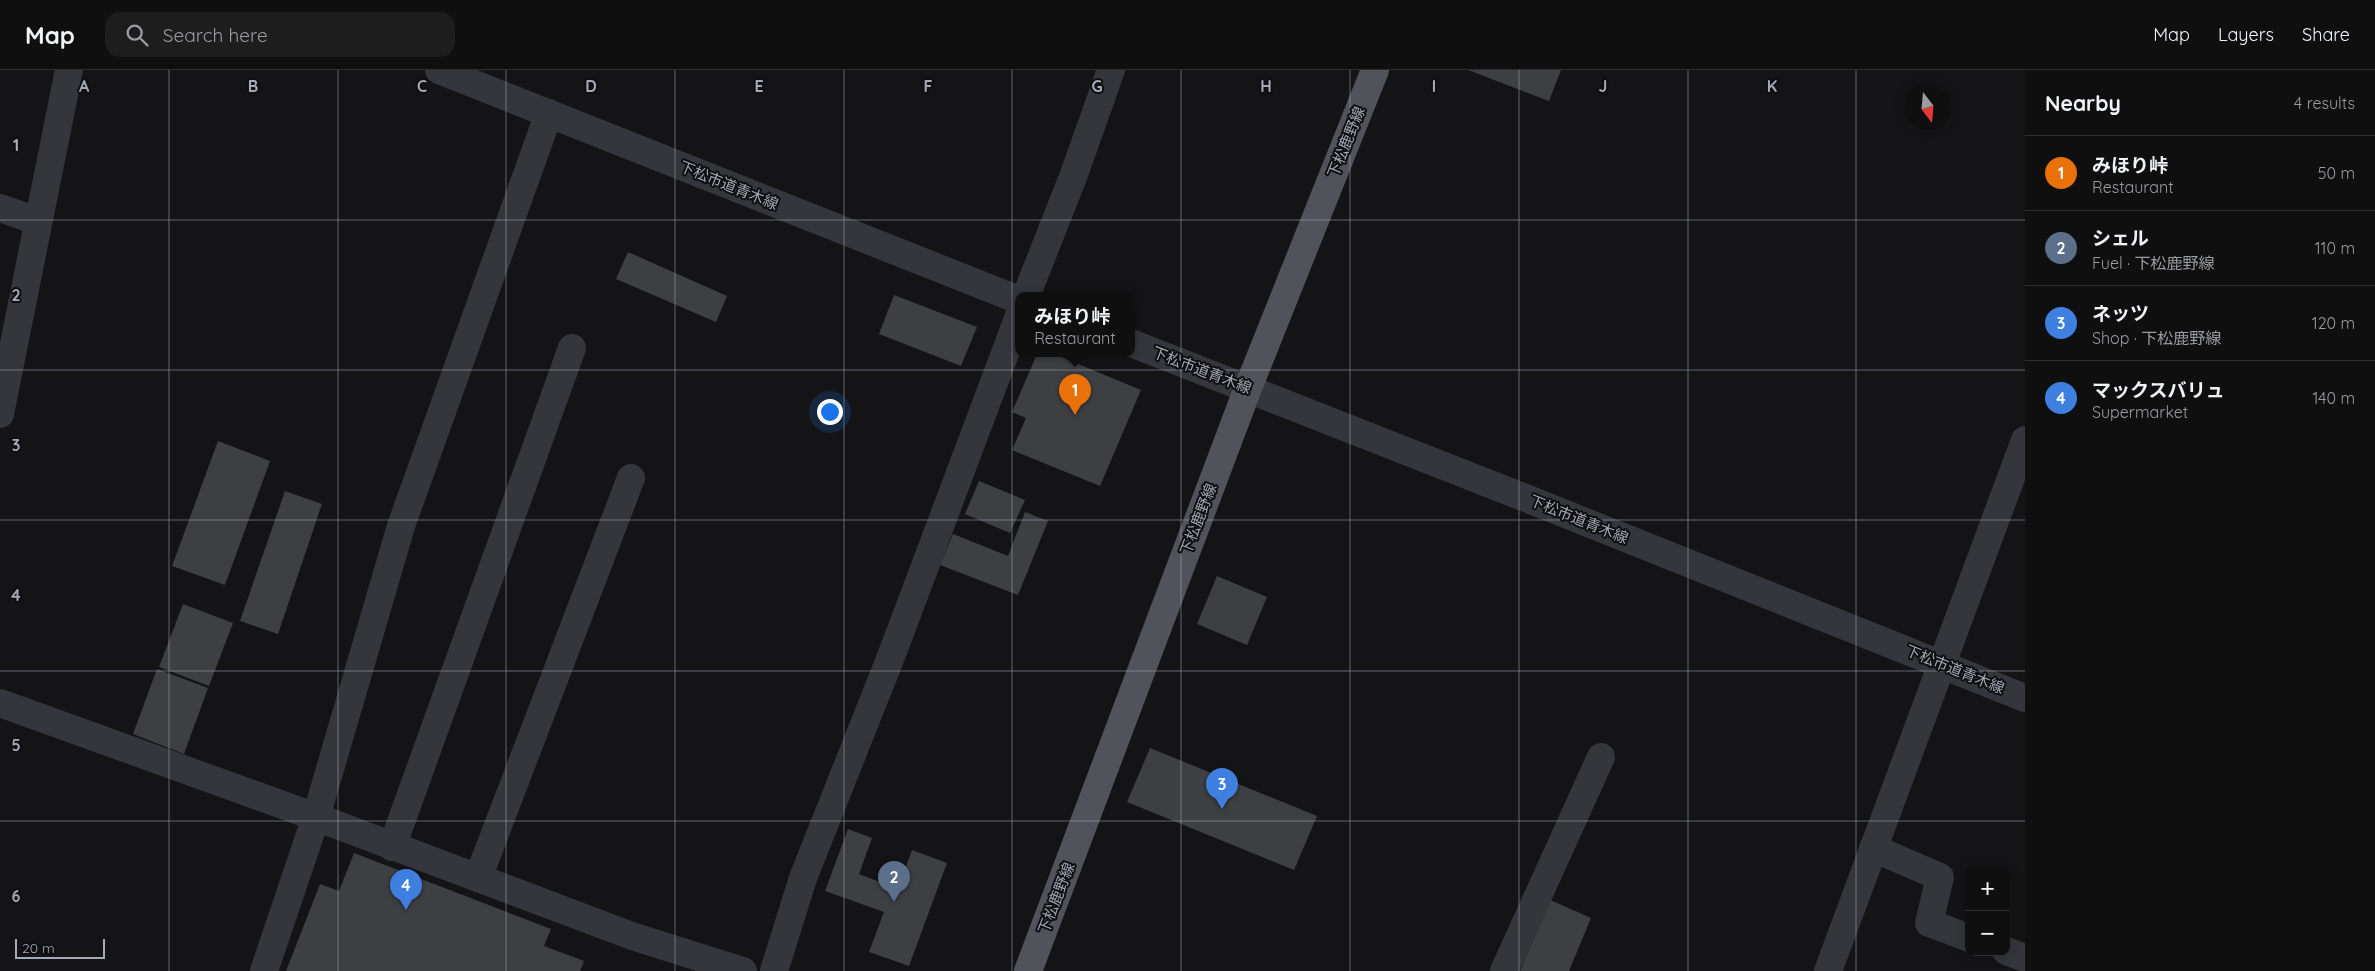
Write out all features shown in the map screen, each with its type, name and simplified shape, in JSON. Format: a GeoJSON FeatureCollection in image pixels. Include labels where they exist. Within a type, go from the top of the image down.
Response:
{"type":"FeatureCollection","features":[{"type":"Feature","properties":{"kind":"main road","name":"下松鹿野線"},"geometry":{"type":"LineString","coordinates":[[1028,971],[1248,388],[1375,70]]}},
{"type":"Feature","properties":{"kind":"street"},"geometry":{"type":"LineString","coordinates":[[0,414],[69,70]]}},
{"type":"Feature","properties":{"kind":"street","name":"下松市道青木線"},"geometry":{"type":"LineString","coordinates":[[439,70],[1015,298]]}},
{"type":"Feature","properties":{"kind":"street"},"geometry":{"type":"LineString","coordinates":[[1028,292],[1073,177],[1111,70]]}},
{"type":"Feature","properties":{"kind":"street"},"geometry":{"type":"LineString","coordinates":[[264,971],[316,817],[401,526],[549,113]]}},
{"type":"Feature","properties":{"kind":"street"},"geometry":{"type":"LineString","coordinates":[[0,208],[38,221]]}},
{"type":"Feature","properties":{"kind":"street"},"geometry":{"type":"LineString","coordinates":[[774,971],[803,878],[892,654],[1015,327]]}},
{"type":"Feature","properties":{"kind":"street","name":"下松市道青木線"},"geometry":{"type":"LineString","coordinates":[[1135,345],[1941,663],[2025,698]]}},
{"type":"Feature","properties":{"kind":"street"},"geometry":{"type":"LineString","coordinates":[[392,846],[572,348]]}},
{"type":"Feature","properties":{"kind":"street"},"geometry":{"type":"LineString","coordinates":[[1828,971],[2025,440]]}},
{"type":"Feature","properties":{"kind":"street"},"geometry":{"type":"LineString","coordinates":[[478,878],[631,478]]}},
{"type":"Feature","properties":{"kind":"street"},"geometry":{"type":"LineString","coordinates":[[0,703],[316,817],[632,936],[743,971]]}},
{"type":"Feature","properties":{"kind":"street"},"geometry":{"type":"LineString","coordinates":[[1504,971],[1601,757]]}},
{"type":"Feature","properties":{"kind":"street"},"geometry":{"type":"LineString","coordinates":[[1873,848],[1940,877],[1929,923],[1965,936]]}},
{"type":"Feature","properties":{"kind":"street"},"geometry":{"type":"LineString","coordinates":[[2010,952],[2025,958]]}},
{"type":"Feature","properties":{"kind":"building"},"geometry":{"type":"Polygon","coordinates":[[[1468,70],[1561,70],[1549,101],[1468,70]]]}},
{"type":"Feature","properties":{"kind":"building"},"geometry":{"type":"Polygon","coordinates":[[[628,252],[727,296],[716,322],[616,279],[628,252]]]}},
{"type":"Feature","properties":{"kind":"building"},"geometry":{"type":"Polygon","coordinates":[[[894,295],[977,327],[961,366],[879,334],[894,295]]]}},
{"type":"Feature","properties":{"kind":"building"},"geometry":{"type":"Polygon","coordinates":[[[1036,357],[1061,357],[1141,390],[1100,486],[1012,450],[1026,418],[1012,412],[1036,357]]]}},
{"type":"Feature","properties":{"kind":"building"},"geometry":{"type":"Polygon","coordinates":[[[218,441],[270,461],[225,585],[172,566],[218,441]]]}},
{"type":"Feature","properties":{"kind":"building"},"geometry":{"type":"Polygon","coordinates":[[[979,481],[1025,500],[1010,533],[965,514],[979,481]]]}},
{"type":"Feature","properties":{"kind":"building"},"geometry":{"type":"Polygon","coordinates":[[[285,491],[322,504],[278,634],[240,621],[285,491]]]}},
{"type":"Feature","properties":{"kind":"building"},"geometry":{"type":"Polygon","coordinates":[[[1025,512],[1048,521],[1018,595],[940,565],[953,534],[1008,556],[1025,512]]]}},
{"type":"Feature","properties":{"kind":"building"},"geometry":{"type":"Polygon","coordinates":[[[1217,576],[1267,597],[1247,645],[1197,624],[1217,576]]]}},
{"type":"Feature","properties":{"kind":"building"},"geometry":{"type":"Polygon","coordinates":[[[183,604],[233,623],[209,686],[159,667],[183,604]]]}},
{"type":"Feature","properties":{"kind":"building"},"geometry":{"type":"Polygon","coordinates":[[[157,669],[208,688],[184,754],[133,734],[157,669]]]}},
{"type":"Feature","properties":{"kind":"building"},"geometry":{"type":"Polygon","coordinates":[[[1150,748],[1317,816],[1294,870],[1127,802],[1150,748]]]}},
{"type":"Feature","properties":{"kind":"building"},"geometry":{"type":"Polygon","coordinates":[[[848,829],[872,838],[859,874],[898,889],[912,850],[947,863],[909,966],[869,952],[884,912],[825,891],[848,829]]]}},
{"type":"Feature","properties":{"kind":"building"},"geometry":{"type":"Polygon","coordinates":[[[354,853],[551,929],[544,946],[584,961],[580,971],[286,971],[320,884],[339,891],[354,853]]]}},
{"type":"Feature","properties":{"kind":"building"},"geometry":{"type":"Polygon","coordinates":[[[1550,900],[1591,918],[1569,971],[1520,971],[1550,900]]]}},
{"type":"Feature","properties":{"kind":"place","name":"みほり峠"},"geometry":{"type":"Point","coordinates":[1075,415]}},
{"type":"Feature","properties":{"kind":"place","name":"ネッツ"},"geometry":{"type":"Point","coordinates":[1222,809]}},
{"type":"Feature","properties":{"kind":"place","name":"シェル"},"geometry":{"type":"Point","coordinates":[894,902]}},
{"type":"Feature","properties":{"kind":"place","name":"マックスバリュ"},"geometry":{"type":"Point","coordinates":[406,910]}}]}
